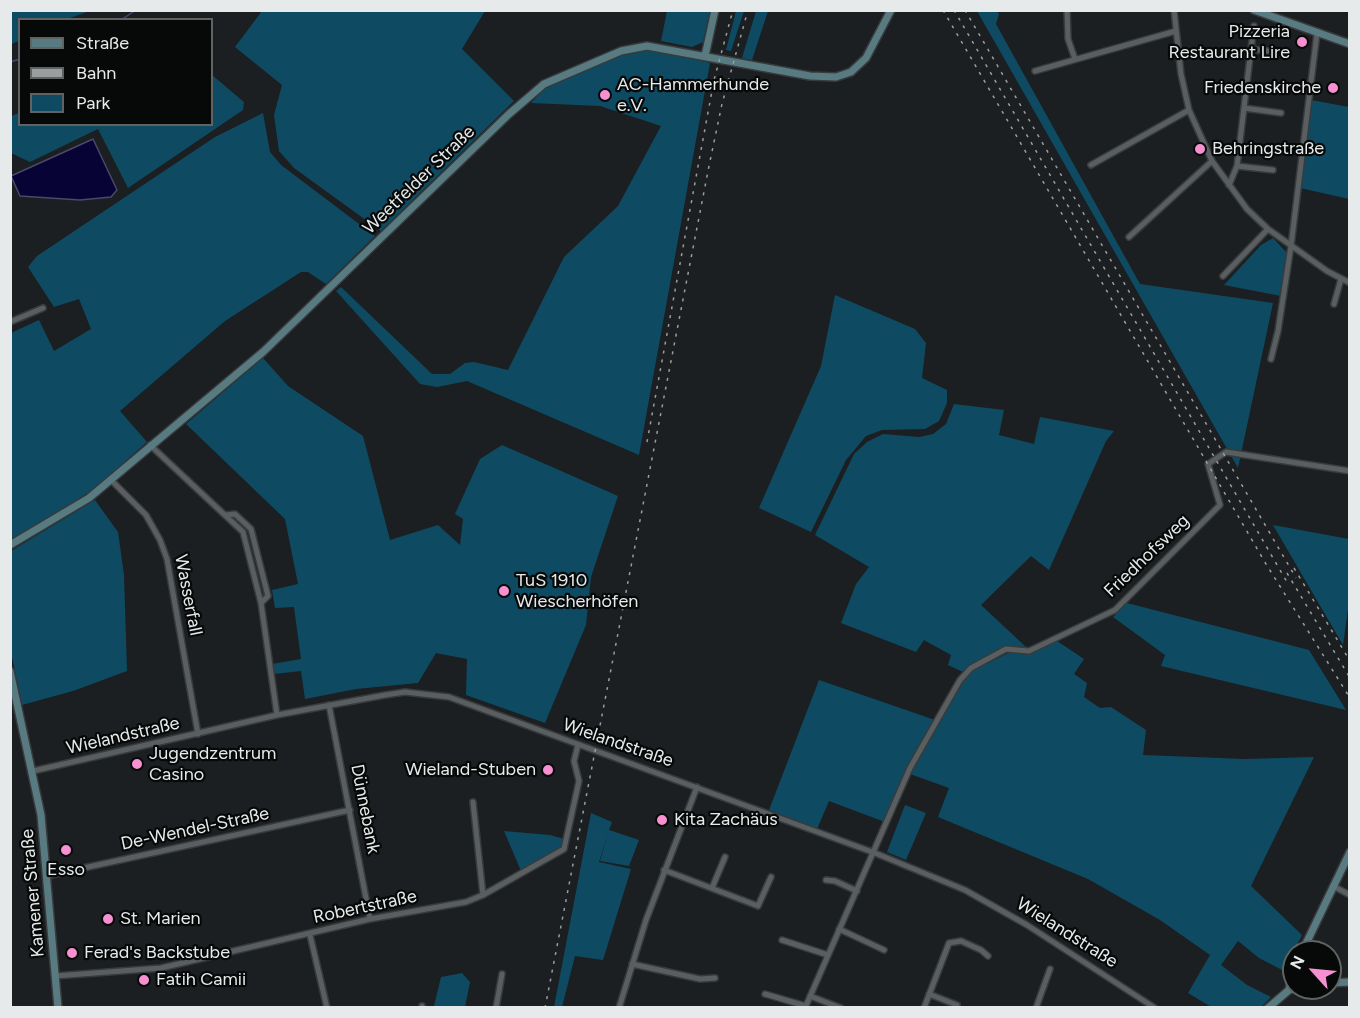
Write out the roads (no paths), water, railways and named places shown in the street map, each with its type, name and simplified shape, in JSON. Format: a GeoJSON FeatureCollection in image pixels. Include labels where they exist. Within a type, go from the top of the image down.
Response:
{"type":"FeatureCollection","features":[{"type":"Feature","properties":{"kind":"street"},"geometry":{"type":"LineString","coordinates":[[705,56],[715,10]]}},
{"type":"Feature","properties":{"kind":"street","name":"Weetfelder Straße"},"geometry":{"type":"LineString","coordinates":[[10,545],[89,498],[270,345],[538,88],[636,46],[663,48],[810,76],[836,77],[851,72],[866,58],[891,10]]}},
{"type":"Feature","properties":{"kind":"street"},"geometry":{"type":"LineString","coordinates":[[1067,10],[1068,39],[1075,59]]}},
{"type":"Feature","properties":{"kind":"street"},"geometry":{"type":"LineString","coordinates":[[1174,10],[1189,110],[1212,161],[1228,185],[1268,229],[1350,283]]}},
{"type":"Feature","properties":{"kind":"street"},"geometry":{"type":"LineString","coordinates":[[1257,11],[1350,44]]}},
{"type":"Feature","properties":{"kind":"street"},"geometry":{"type":"LineString","coordinates":[[1228,185],[1236,166],[1254,26]]}},
{"type":"Feature","properties":{"kind":"street"},"geometry":{"type":"LineString","coordinates":[[1035,71],[1176,31]]}},
{"type":"Feature","properties":{"kind":"street"},"geometry":{"type":"LineString","coordinates":[[1271,359],[1278,331],[1291,246],[1317,33]]}},
{"type":"Feature","properties":{"kind":"street"},"geometry":{"type":"LineString","coordinates":[[1251,49],[1285,53]]}},
{"type":"Feature","properties":{"kind":"street"},"geometry":{"type":"LineString","coordinates":[[1244,108],[1281,113]]}},
{"type":"Feature","properties":{"kind":"street"},"geometry":{"type":"LineString","coordinates":[[1091,165],[1189,110]]}},
{"type":"Feature","properties":{"kind":"street"},"geometry":{"type":"LineString","coordinates":[[1129,237],[1212,161]]}},
{"type":"Feature","properties":{"kind":"street"},"geometry":{"type":"LineString","coordinates":[[1236,166],[1273,170]]}},
{"type":"Feature","properties":{"kind":"street"},"geometry":{"type":"LineString","coordinates":[[1223,276],[1268,229]]}},
{"type":"Feature","properties":{"kind":"street"},"geometry":{"type":"LineString","coordinates":[[1334,304],[1341,279]]}},
{"type":"Feature","properties":{"kind":"street"},"geometry":{"type":"LineString","coordinates":[[10,322],[43,308]]}},
{"type":"Feature","properties":{"kind":"street"},"geometry":{"type":"LineString","coordinates":[[150,445],[243,532],[261,603],[276,715]]}},
{"type":"Feature","properties":{"kind":"street","name":"Friedhofsweg"},"geometry":{"type":"LineString","coordinates":[[875,853],[910,768],[960,680],[971,668],[1006,649],[1029,651],[1115,610],[1220,505],[1208,464],[1226,452],[1350,471]]}},
{"type":"Feature","properties":{"kind":"street","name":"Wasserfall"},"geometry":{"type":"LineString","coordinates":[[111,480],[146,515],[160,540],[167,559],[198,734]]}},
{"type":"Feature","properties":{"kind":"street"},"geometry":{"type":"LineString","coordinates":[[226,515],[235,514],[251,529],[268,597],[261,603]]}},
{"type":"Feature","properties":{"kind":"street"},"geometry":{"type":"LineString","coordinates":[[249,553],[257,551]]}},
{"type":"Feature","properties":{"kind":"street"},"geometry":{"type":"LineString","coordinates":[[252,566],[260,565]]}},
{"type":"Feature","properties":{"kind":"street","name":"Kamener Straße"},"geometry":{"type":"LineString","coordinates":[[10,671],[43,825],[58,1008]]}},
{"type":"Feature","properties":{"kind":"street","name":"Wielandstraße"},"geometry":{"type":"LineString","coordinates":[[33,771],[329,705],[405,692],[439,695],[459,700],[875,853],[983,899],[1155,1008]]}},
{"type":"Feature","properties":{"kind":"street","name":"Dünnebank"},"geometry":{"type":"LineString","coordinates":[[329,705],[370,919]]}},
{"type":"Feature","properties":{"kind":"street","name":"Robertstraße"},"geometry":{"type":"LineString","coordinates":[[55,976],[160,968],[310,935],[370,919],[466,902],[483,895],[564,849],[579,781],[574,761],[578,745]]}},
{"type":"Feature","properties":{"kind":"street"},"geometry":{"type":"LineString","coordinates":[[619,1008],[664,870],[697,787]]}},
{"type":"Feature","properties":{"kind":"street"},"geometry":{"type":"LineString","coordinates":[[473,802],[483,895]]}},
{"type":"Feature","properties":{"kind":"street","name":"De-Wendel-Straße"},"geometry":{"type":"LineString","coordinates":[[46,876],[350,810]]}},
{"type":"Feature","properties":{"kind":"street"},"geometry":{"type":"LineString","coordinates":[[1308,940],[1350,852]]}},
{"type":"Feature","properties":{"kind":"street"},"geometry":{"type":"LineString","coordinates":[[765,994],[806,1007],[875,853]]}},
{"type":"Feature","properties":{"kind":"street"},"geometry":{"type":"LineString","coordinates":[[712,888],[725,857]]}},
{"type":"Feature","properties":{"kind":"street"},"geometry":{"type":"LineString","coordinates":[[664,870],[758,906],[771,877]]}},
{"type":"Feature","properties":{"kind":"street"},"geometry":{"type":"LineString","coordinates":[[826,880],[835,881],[857,891]]}},
{"type":"Feature","properties":{"kind":"street"},"geometry":{"type":"LineString","coordinates":[[1333,886],[1350,895]]}},
{"type":"Feature","properties":{"kind":"street"},"geometry":{"type":"LineString","coordinates":[[839,929],[884,950]]}},
{"type":"Feature","properties":{"kind":"street"},"geometry":{"type":"LineString","coordinates":[[310,935],[327,1008]]}},
{"type":"Feature","properties":{"kind":"street"},"geometry":{"type":"LineString","coordinates":[[783,940],[828,955]]}},
{"type":"Feature","properties":{"kind":"street"},"geometry":{"type":"LineString","coordinates":[[924,1008],[949,943],[953,940],[961,941],[981,950],[988,957]]}},
{"type":"Feature","properties":{"kind":"street"},"geometry":{"type":"LineString","coordinates":[[632,964],[700,979],[715,978]]}},
{"type":"Feature","properties":{"kind":"street"},"geometry":{"type":"LineString","coordinates":[[1036,1008],[1050,969]]}},
{"type":"Feature","properties":{"kind":"street"},"geometry":{"type":"LineString","coordinates":[[496,1008],[502,974]]}},
{"type":"Feature","properties":{"kind":"street"},"geometry":{"type":"LineString","coordinates":[[929,994],[957,1005]]}},
{"type":"Feature","properties":{"kind":"street"},"geometry":{"type":"LineString","coordinates":[[810,996],[841,1008]]}},
{"type":"Feature","properties":{"kind":"street"},"geometry":{"type":"LineString","coordinates":[[1269,1008],[1282,998]]}},
{"type":"Feature","properties":{"kind":"waterway"},"geometry":{"type":"LineString","coordinates":[[124,18],[136,10]]}},
{"type":"Feature","properties":{"kind":"waterway"},"geometry":{"type":"LineString","coordinates":[[10,62],[18,60]]}},
{"type":"Feature","properties":{"kind":"railway"},"geometry":{"type":"LineString","coordinates":[[647,442],[714,80],[733,10]]}},
{"type":"Feature","properties":{"kind":"railway"},"geometry":{"type":"LineString","coordinates":[[545,1008],[709,166],[722,104],[748,10]]}},
{"type":"Feature","properties":{"kind":"railway"},"geometry":{"type":"LineString","coordinates":[[943,10],[1266,564],[1350,698]]}},
{"type":"Feature","properties":{"kind":"railway"},"geometry":{"type":"LineString","coordinates":[[954,10],[1287,582]]}},
{"type":"Feature","properties":{"kind":"railway"},"geometry":{"type":"LineString","coordinates":[[965,10],[1296,578]]}},
{"type":"Feature","properties":{"kind":"railway"},"geometry":{"type":"LineString","coordinates":[[1294,568],[1350,661]]}},
{"type":"Feature","properties":{"kind":"railway"},"geometry":{"type":"LineString","coordinates":[[1287,573],[1350,678]]}},
{"type":"Feature","properties":{"kind":"place","name":"Pizzeria Restaurant Lire"},"geometry":{"type":"Point","coordinates":[1302,42]}},
{"type":"Feature","properties":{"kind":"place","name":"Friedenskirche"},"geometry":{"type":"Point","coordinates":[1333,88]}},
{"type":"Feature","properties":{"kind":"place","name":"AC-Hammerhunde e.V."},"geometry":{"type":"Point","coordinates":[605,95]}},
{"type":"Feature","properties":{"kind":"place","name":"Behringstraße"},"geometry":{"type":"Point","coordinates":[1200,149]}},
{"type":"Feature","properties":{"kind":"place","name":"TuS 1910 Wiescherhöfen"},"geometry":{"type":"Point","coordinates":[504,591]}},
{"type":"Feature","properties":{"kind":"place","name":"Jugendzentrum Casino"},"geometry":{"type":"Point","coordinates":[137,764]}},
{"type":"Feature","properties":{"kind":"place","name":"Wieland-Stuben"},"geometry":{"type":"Point","coordinates":[548,770]}},
{"type":"Feature","properties":{"kind":"place","name":"Kita Zachäus"},"geometry":{"type":"Point","coordinates":[662,820]}},
{"type":"Feature","properties":{"kind":"place","name":"Esso"},"geometry":{"type":"Point","coordinates":[66,850]}},
{"type":"Feature","properties":{"kind":"place","name":"St. Marien"},"geometry":{"type":"Point","coordinates":[108,919]}},
{"type":"Feature","properties":{"kind":"place","name":"Ferad's Backstube"},"geometry":{"type":"Point","coordinates":[72,953]}},
{"type":"Feature","properties":{"kind":"place","name":"Fatih Camii"},"geometry":{"type":"Point","coordinates":[144,980]}}]}
